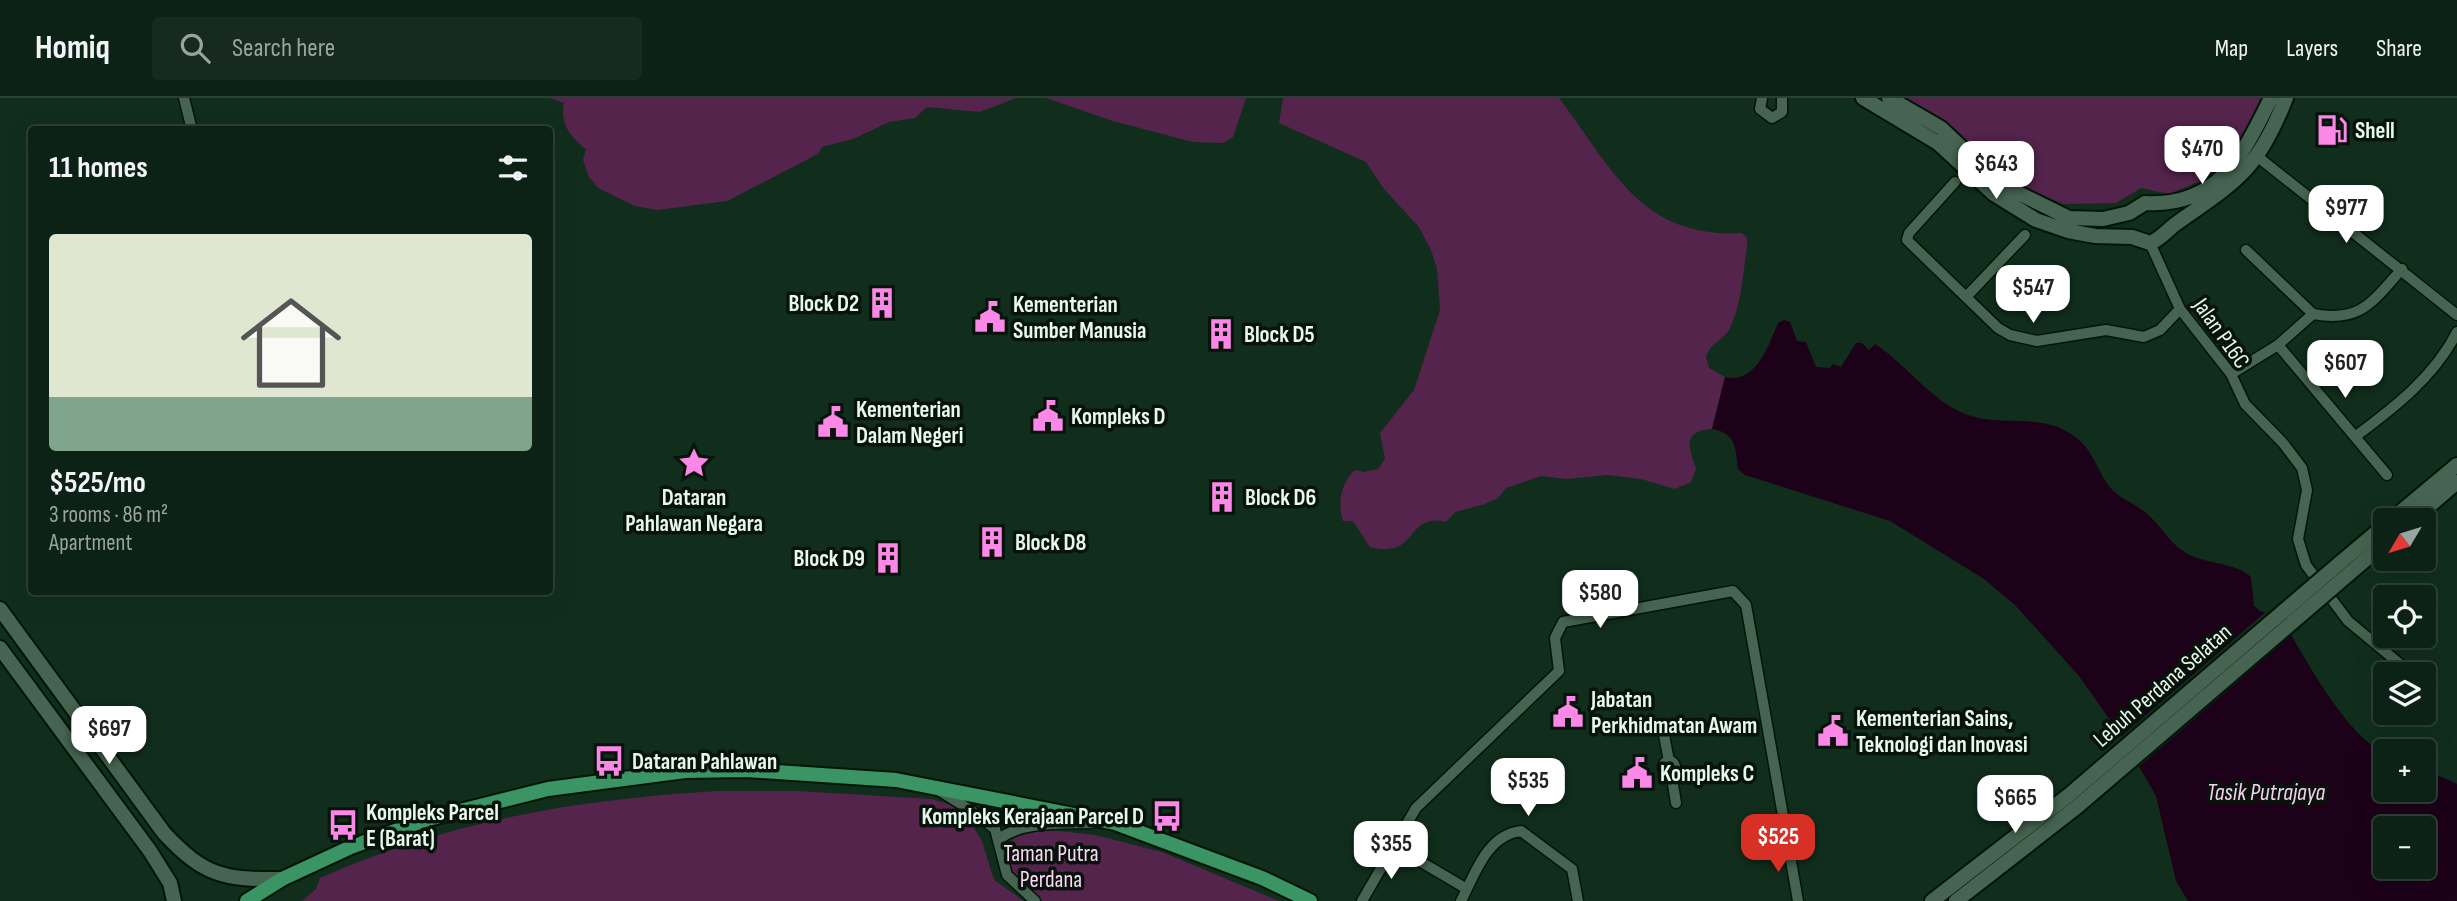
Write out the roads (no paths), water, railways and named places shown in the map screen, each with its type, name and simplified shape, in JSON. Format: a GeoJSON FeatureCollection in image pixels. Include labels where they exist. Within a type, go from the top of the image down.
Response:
{"type":"FeatureCollection","features":[{"type":"Feature","properties":{"kind":"main road"},"geometry":{"type":"LineString","coordinates":[[1863,98],[1938,143],[1994,194],[2036,220],[2095,236],[2132,237],[2150,243],[2230,188],[2258,157],[2286,98]]}},
{"type":"Feature","properties":{"kind":"main road"},"geometry":{"type":"LineString","coordinates":[[1889,98],[1941,128],[2000,184],[2069,218],[2103,219],[2129,213],[2145,203],[2157,206],[2196,195],[2224,177],[2243,155],[2272,98]]}},
{"type":"Feature","properties":{"kind":"main road"},"geometry":{"type":"LineString","coordinates":[[2157,206],[2166,221],[2164,233]]}},
{"type":"Feature","properties":{"kind":"main road"},"geometry":{"type":"LineString","coordinates":[[2129,213],[2127,225],[2132,237]]}},
{"type":"Feature","properties":{"kind":"main road"},"geometry":{"type":"LineString","coordinates":[[2405,508],[2457,465]]}},
{"type":"Feature","properties":{"kind":"main road"},"geometry":{"type":"LineString","coordinates":[[2427,508],[2457,482]]}},
{"type":"Feature","properties":{"kind":"main road","name":"Lebuh Perdana Selatan"},"geometry":{"type":"LineString","coordinates":[[1956,901],[2345,568],[2373,538]]}},
{"type":"Feature","properties":{"kind":"main road","name":"Lebuh Perdana Selatan"},"geometry":{"type":"LineString","coordinates":[[2345,568],[2373,550]]}},
{"type":"Feature","properties":{"kind":"main road"},"geometry":{"type":"LineString","coordinates":[[0,609],[164,832],[188,859],[215,874],[254,880],[282,879]]}},
{"type":"Feature","properties":{"kind":"main road"},"geometry":{"type":"LineString","coordinates":[[0,648],[150,851],[170,883],[174,901]]}},
{"type":"Feature","properties":{"kind":"main road"},"geometry":{"type":"LineString","coordinates":[[247,901],[282,879],[393,831],[548,789],[685,771],[746,770],[896,780],[1115,823],[1262,878],[1310,901]]}},
{"type":"Feature","properties":{"kind":"main road","name":"Lebuh Perdana Selatan"},"geometry":{"type":"LineString","coordinates":[[1932,901],[2073,801]]}},
{"type":"Feature","properties":{"kind":"street"},"geometry":{"type":"LineString","coordinates":[[184,98],[191,126]]}},
{"type":"Feature","properties":{"kind":"street"},"geometry":{"type":"LineString","coordinates":[[1758,99],[1762,113],[1772,118],[1782,112],[1782,98]]}},
{"type":"Feature","properties":{"kind":"street"},"geometry":{"type":"LineString","coordinates":[[2258,157],[2457,315]]}},
{"type":"Feature","properties":{"kind":"street"},"geometry":{"type":"LineString","coordinates":[[1955,182],[1909,233],[1907,240],[1998,328],[2010,335],[2037,341],[2106,330],[2144,337],[2160,330],[2180,309]]}},
{"type":"Feature","properties":{"kind":"street"},"geometry":{"type":"LineString","coordinates":[[1966,297],[2025,235]]}},
{"type":"Feature","properties":{"kind":"street","name":"Jalan P16C"},"geometry":{"type":"LineString","coordinates":[[2150,243],[2180,309],[2231,374],[2245,404],[2283,443],[2305,474],[2307,490],[2298,539],[2306,565],[2348,621],[2398,662]]}},
{"type":"Feature","properties":{"kind":"street"},"geometry":{"type":"LineString","coordinates":[[2246,250],[2313,314],[2334,318],[2355,314],[2366,308],[2402,269]]}},
{"type":"Feature","properties":{"kind":"street"},"geometry":{"type":"LineString","coordinates":[[2231,374],[2278,345],[2313,314]]}},
{"type":"Feature","properties":{"kind":"street"},"geometry":{"type":"LineString","coordinates":[[2356,436],[2398,405],[2446,353],[2457,332]]}},
{"type":"Feature","properties":{"kind":"street"},"geometry":{"type":"LineString","coordinates":[[2278,345],[2386,475]]}},
{"type":"Feature","properties":{"kind":"street"},"geometry":{"type":"LineString","coordinates":[[1362,901],[1416,808],[1559,671],[1555,638],[1563,622],[1733,591],[1746,605],[1798,901]]}},
{"type":"Feature","properties":{"kind":"street"},"geometry":{"type":"LineString","coordinates":[[1663,730],[1669,761],[1663,768],[1671,772],[1676,803]]}},
{"type":"Feature","properties":{"kind":"street"},"geometry":{"type":"LineString","coordinates":[[933,788],[981,817],[999,839],[1000,857],[1007,874],[1035,901]]}},
{"type":"Feature","properties":{"kind":"street"},"geometry":{"type":"LineString","coordinates":[[999,839],[1007,833],[1040,826],[1115,823]]}},
{"type":"Feature","properties":{"kind":"street"},"geometry":{"type":"LineString","coordinates":[[1461,901],[1476,868],[1497,840],[1509,833],[1521,831],[1572,869],[1578,901]]}},
{"type":"Feature","properties":{"kind":"street"},"geometry":{"type":"LineString","coordinates":[[1394,846],[1467,889]]}},
{"type":"Feature","properties":{"kind":"water","name":"Tasik Putrajaya"},"geometry":{"type":"Polygon","coordinates":[[[1784,320],[1790,322],[1797,341],[1806,342],[1816,367],[1830,368],[1833,364],[1841,367],[1856,343],[1862,343],[1869,350],[1875,344],[1931,392],[1968,415],[2047,424],[2071,434],[2083,444],[2109,486],[2146,513],[2183,551],[2200,559],[2236,568],[2251,577],[2254,606],[2260,611],[2281,617],[2341,713],[2373,746],[2373,802],[2436,802],[2436,774],[2457,784],[2457,901],[2188,901],[2176,881],[2156,796],[2122,737],[2079,676],[2015,605],[1984,579],[1890,521],[1745,475],[1738,469],[1735,448],[1730,438],[1712,429],[1725,377],[1745,375],[1765,352],[1778,323],[1784,320]]]}},
{"type":"Feature","properties":{"kind":"place","name":"Shell"},"geometry":{"type":"Point","coordinates":[2332,130]}},
{"type":"Feature","properties":{"kind":"place","name":"Block D2"},"geometry":{"type":"Point","coordinates":[882,303]}},
{"type":"Feature","properties":{"kind":"place","name":"Kementerian Sumber Manusia"},"geometry":{"type":"Point","coordinates":[990,317]}},
{"type":"Feature","properties":{"kind":"place","name":"Block D5"},"geometry":{"type":"Point","coordinates":[1221,334]}},
{"type":"Feature","properties":{"kind":"place","name":"Kompleks D"},"geometry":{"type":"Point","coordinates":[1048,416]}},
{"type":"Feature","properties":{"kind":"place","name":"Kementerian Dalam Negeri"},"geometry":{"type":"Point","coordinates":[833,422]}},
{"type":"Feature","properties":{"kind":"place","name":"Dataran Pahlawan Negara"},"geometry":{"type":"Point","coordinates":[694,463]}},
{"type":"Feature","properties":{"kind":"place","name":"Block D6"},"geometry":{"type":"Point","coordinates":[1222,497]}},
{"type":"Feature","properties":{"kind":"place","name":"Block D8"},"geometry":{"type":"Point","coordinates":[992,542]}},
{"type":"Feature","properties":{"kind":"place","name":"Block D9"},"geometry":{"type":"Point","coordinates":[888,558]}},
{"type":"Feature","properties":{"kind":"place","name":"Jabatan Perkhidmatan Awam"},"geometry":{"type":"Point","coordinates":[1568,712]}},
{"type":"Feature","properties":{"kind":"place","name":"Kementerian Sains, Teknologi dan Inovasi"},"geometry":{"type":"Point","coordinates":[1833,731]}},
{"type":"Feature","properties":{"kind":"place","name":"Dataran Pahlawan"},"geometry":{"type":"Point","coordinates":[609,761]}},
{"type":"Feature","properties":{"kind":"place","name":"Kompleks C"},"geometry":{"type":"Point","coordinates":[1637,773]}},
{"type":"Feature","properties":{"kind":"place","name":"Kompleks Kerajaan Parcel D"},"geometry":{"type":"Point","coordinates":[1167,816]}},
{"type":"Feature","properties":{"kind":"place","name":"Kompleks Parcel E (Barat)"},"geometry":{"type":"Point","coordinates":[343,825]}},
{"type":"Feature","properties":{"kind":"park label","name":"Taman Putra Perdana"},"geometry":{"type":"Point","coordinates":[1051,866]}}]}
